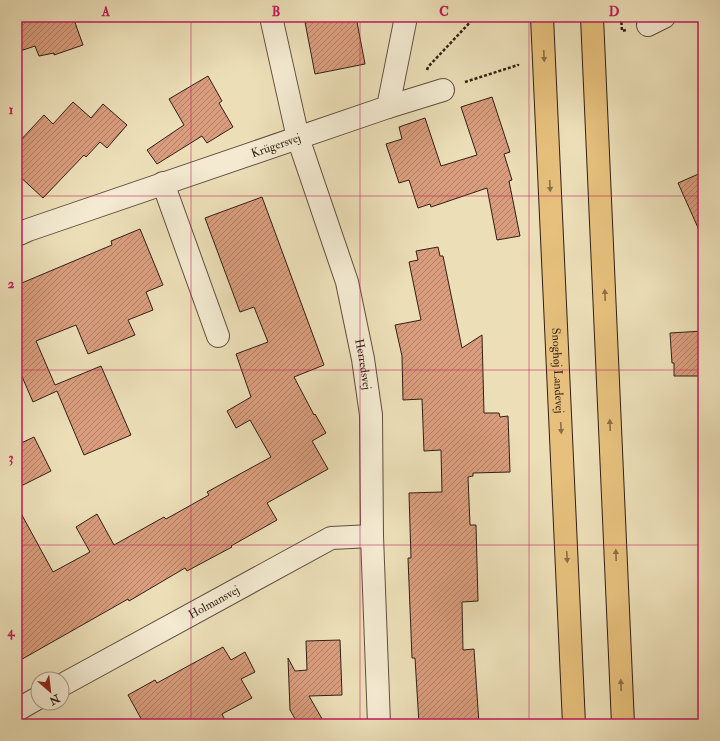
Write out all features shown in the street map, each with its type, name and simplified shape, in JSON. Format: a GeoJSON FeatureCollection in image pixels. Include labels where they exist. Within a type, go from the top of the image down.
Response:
{"type":"FeatureCollection","features":[{"type":"Feature","properties":{"kind":"main road","name":"Snoghøj Landevej"},"geometry":{"type":"LineString","coordinates":[[542,17],[574,724]]}},
{"type":"Feature","properties":{"kind":"main road"},"geometry":{"type":"LineString","coordinates":[[592,17],[623,724]]}},
{"type":"Feature","properties":{"kind":"street","name":"Herredsvej"},"geometry":{"type":"LineString","coordinates":[[271,17],[298,138],[347,282],[363,359],[371,416],[372,536],[379,724]]}},
{"type":"Feature","properties":{"kind":"street"},"geometry":{"type":"LineString","coordinates":[[388,107],[406,17]]}},
{"type":"Feature","properties":{"kind":"street","name":"Krügersvej"},"geometry":{"type":"LineString","coordinates":[[17,235],[163,183],[388,107],[443,90]]}},
{"type":"Feature","properties":{"kind":"street"},"geometry":{"type":"LineString","coordinates":[[163,183],[218,336]]}},
{"type":"Feature","properties":{"kind":"street","name":"Holmansvej"},"geometry":{"type":"LineString","coordinates":[[70,681],[331,538],[372,536]]}},
{"type":"Feature","properties":{"kind":"street"},"geometry":{"type":"LineString","coordinates":[[17,710],[30,703]]}},
{"type":"Feature","properties":{"kind":"path"},"geometry":{"type":"LineString","coordinates":[[422,96],[428,67],[475,17]]}},
{"type":"Feature","properties":{"kind":"path"},"geometry":{"type":"LineString","coordinates":[[443,90],[518,65],[518,59]]}},
{"type":"Feature","properties":{"kind":"building"},"geometry":{"type":"Polygon","coordinates":[[[17,17],[73,17],[83,45],[54,55],[54,53],[39,56],[35,46],[17,52],[17,17]]]}},
{"type":"Feature","properties":{"kind":"building"},"geometry":{"type":"Polygon","coordinates":[[[304,17],[356,17],[365,64],[315,74],[304,17]]]}},
{"type":"Feature","properties":{"kind":"building"},"geometry":{"type":"Polygon","coordinates":[[[208,76],[222,101],[219,103],[233,127],[207,143],[202,136],[157,164],[147,150],[184,125],[169,99],[208,76]]]}},
{"type":"Feature","properties":{"kind":"building"},"geometry":{"type":"Polygon","coordinates":[[[492,97],[510,152],[504,154],[512,180],[509,181],[520,236],[497,240],[487,188],[431,207],[430,204],[418,208],[409,180],[399,183],[386,144],[402,139],[399,127],[425,118],[441,166],[477,155],[461,107],[492,97]]]}},
{"type":"Feature","properties":{"kind":"building"},"geometry":{"type":"Polygon","coordinates":[[[73,102],[91,118],[103,104],[127,125],[107,148],[100,142],[86,157],[84,155],[43,198],[17,174],[17,144],[44,115],[53,124],[73,102]]]}},
{"type":"Feature","properties":{"kind":"building"},"geometry":{"type":"Polygon","coordinates":[[[703,172],[703,239],[678,183],[703,172]]]}},
{"type":"Feature","properties":{"kind":"building"},"geometry":{"type":"Polygon","coordinates":[[[262,197],[324,365],[294,377],[314,415],[315,414],[326,433],[312,441],[328,469],[267,503],[277,520],[231,546],[232,547],[187,571],[185,568],[129,601],[128,599],[17,662],[17,506],[53,572],[90,552],[76,527],[97,514],[114,545],[164,517],[166,519],[209,495],[207,492],[271,457],[250,420],[236,428],[227,411],[251,397],[236,354],[268,342],[254,307],[240,312],[205,218],[262,197]]]}},
{"type":"Feature","properties":{"kind":"building"},"geometry":{"type":"Polygon","coordinates":[[[140,229],[163,285],[146,292],[153,310],[128,320],[135,335],[88,354],[76,325],[36,341],[55,385],[101,366],[131,435],[84,455],[57,391],[33,402],[17,365],[17,285],[112,245],[111,241],[140,229]]]}},
{"type":"Feature","properties":{"kind":"building"},"geometry":{"type":"Polygon","coordinates":[[[438,247],[440,256],[443,256],[462,348],[482,335],[484,413],[499,413],[500,417],[508,416],[510,472],[473,473],[473,476],[468,477],[470,525],[476,525],[478,601],[462,602],[463,650],[474,649],[479,724],[419,724],[415,658],[412,658],[408,558],[411,558],[409,493],[442,492],[441,450],[424,451],[422,399],[403,400],[402,356],[395,325],[421,320],[409,262],[418,260],[416,251],[438,247]]]}},
{"type":"Feature","properties":{"kind":"building"},"geometry":{"type":"Polygon","coordinates":[[[703,331],[703,376],[674,376],[674,363],[672,363],[670,333],[703,331]]]}},
{"type":"Feature","properties":{"kind":"building"},"geometry":{"type":"Polygon","coordinates":[[[34,437],[51,471],[17,488],[17,445],[34,437]]]}},
{"type":"Feature","properties":{"kind":"building"},"geometry":{"type":"Polygon","coordinates":[[[340,640],[342,695],[309,696],[325,724],[298,724],[290,710],[288,658],[295,671],[307,670],[306,641],[340,640]]]}},
{"type":"Feature","properties":{"kind":"building"},"geometry":{"type":"Polygon","coordinates":[[[223,647],[231,660],[245,652],[255,672],[241,679],[252,698],[222,714],[227,724],[144,724],[128,695],[155,680],[157,683],[223,647]]]}}]}
